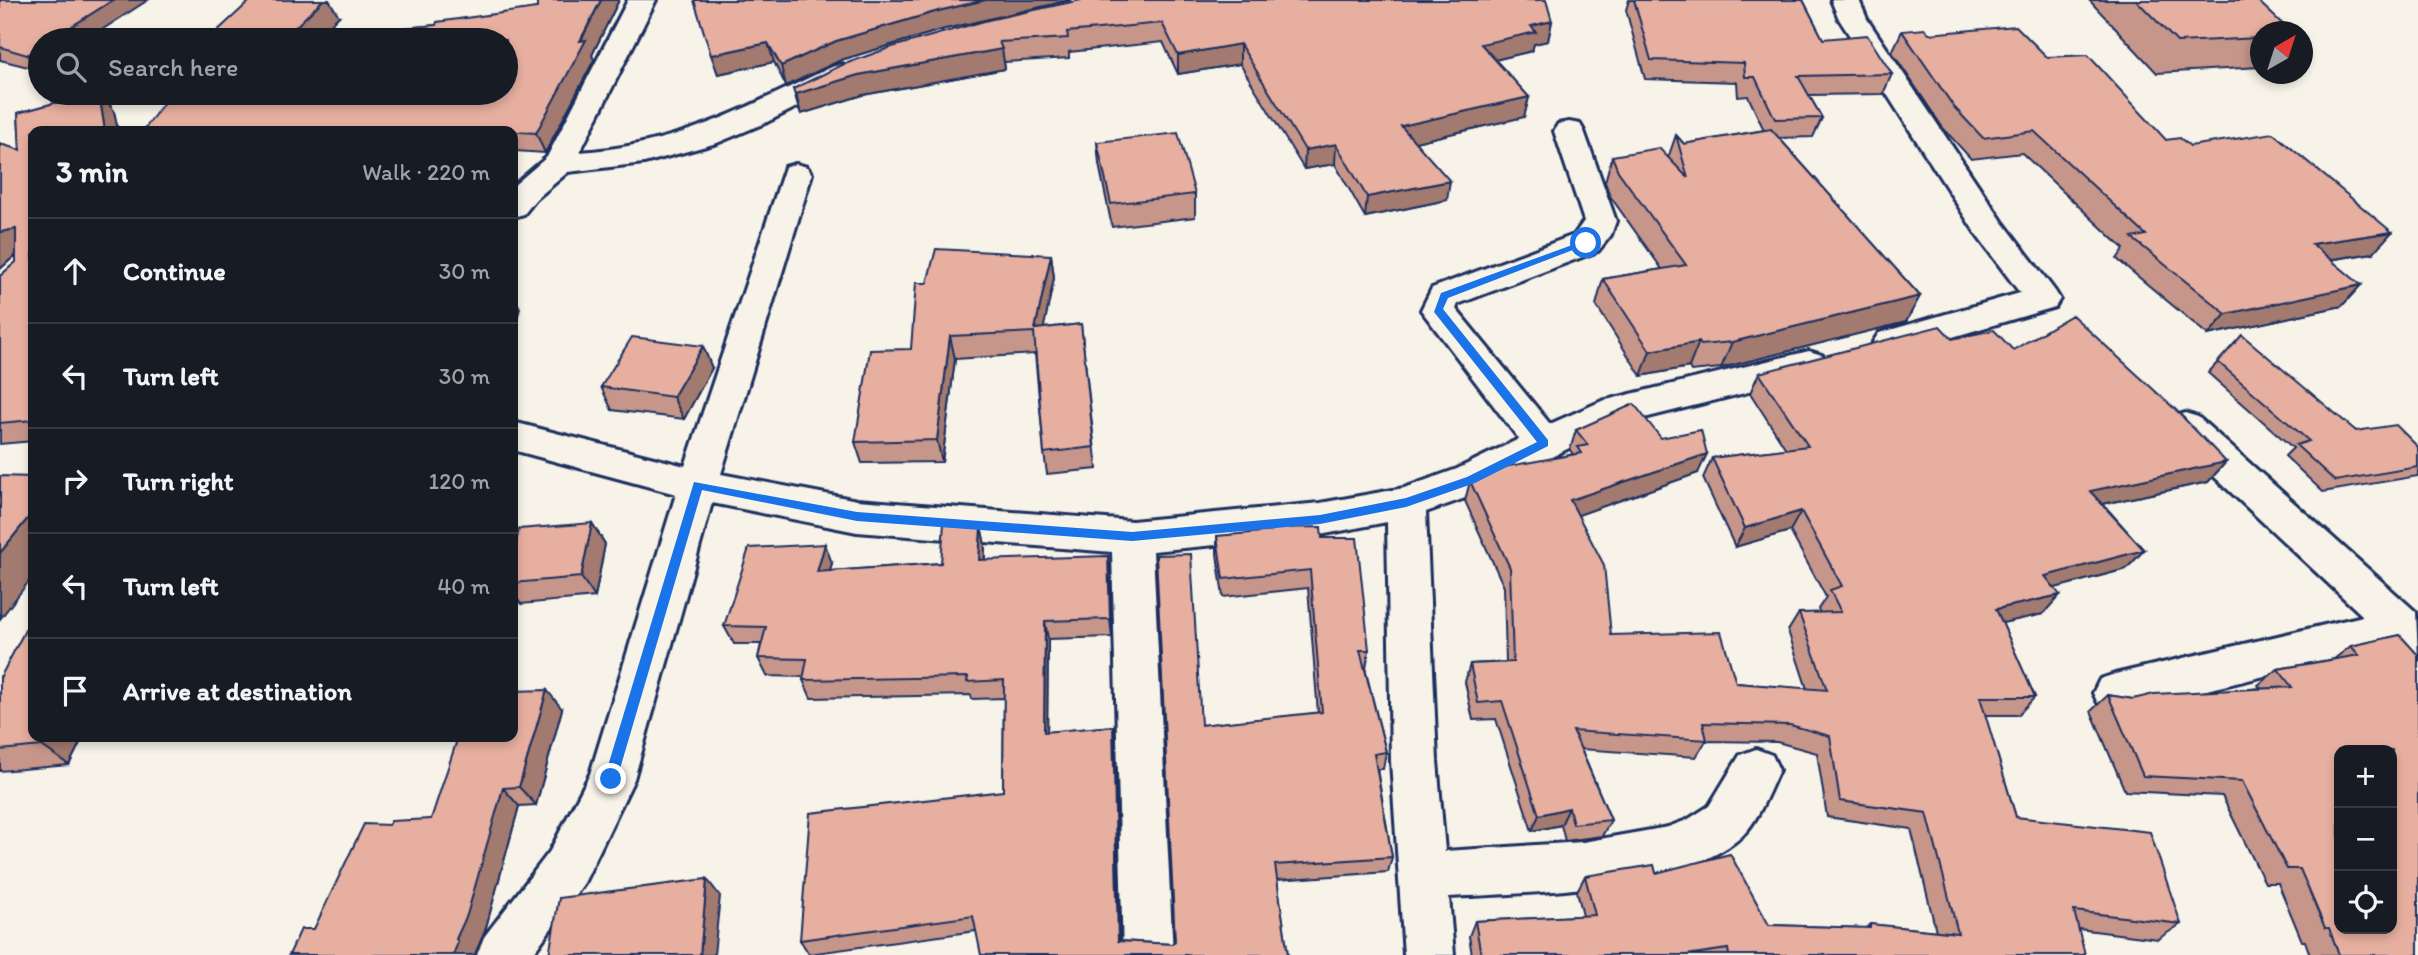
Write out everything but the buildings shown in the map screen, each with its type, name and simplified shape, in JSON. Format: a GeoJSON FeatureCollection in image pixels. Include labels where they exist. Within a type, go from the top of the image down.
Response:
{"type":"FeatureCollection","features":[{"type":"Feature","properties":{"kind":"street"},"geometry":{"type":"LineString","coordinates":[[518,201],[560,162],[642,0]]}},
{"type":"Feature","properties":{"kind":"street"},"geometry":{"type":"LineString","coordinates":[[1845,0],[1853,19],[1982,217],[2043,299],[2073,327]]}},
{"type":"Feature","properties":{"kind":"street"},"geometry":{"type":"LineString","coordinates":[[560,162],[584,163],[609,159],[725,130],[795,94],[872,62]]}},
{"type":"Feature","properties":{"kind":"street"},"geometry":{"type":"LineString","coordinates":[[1544,443],[1438,310],[1444,296],[1586,243],[1595,235],[1600,221],[1569,131]]}},
{"type":"Feature","properties":{"kind":"street"},"geometry":{"type":"LineString","coordinates":[[502,955],[567,867],[611,779],[698,485],[796,174]]}},
{"type":"Feature","properties":{"kind":"street"},"geometry":{"type":"LineString","coordinates":[[518,437],[698,485],[857,516],[1132,537],[1320,519],[1406,503],[1471,480],[1575,426],[1628,406],[1848,354],[2043,299]]}},
{"type":"Feature","properties":{"kind":"street"},"geometry":{"type":"LineString","coordinates":[[2155,401],[2409,633]]}},
{"type":"Feature","properties":{"kind":"street"},"geometry":{"type":"LineString","coordinates":[[1406,503],[1414,761],[1429,955]]}},
{"type":"Feature","properties":{"kind":"street"},"geometry":{"type":"LineString","coordinates":[[1132,537],[1148,955]]}},
{"type":"Feature","properties":{"kind":"street"},"geometry":{"type":"LineString","coordinates":[[2115,693],[2409,633]]}},
{"type":"Feature","properties":{"kind":"street"},"geometry":{"type":"LineString","coordinates":[[1424,875],[1602,863],[1671,847],[1700,837],[1725,821],[1756,770]]}},
{"type":"Feature","properties":{"kind":"route"},"geometry":{"type":"LineString","coordinates":[[611,779],[698,485],[857,516],[1132,537],[1243,529],[1320,519],[1406,503],[1471,480],[1544,443],[1438,310],[1444,296],[1586,243]]}}]}
